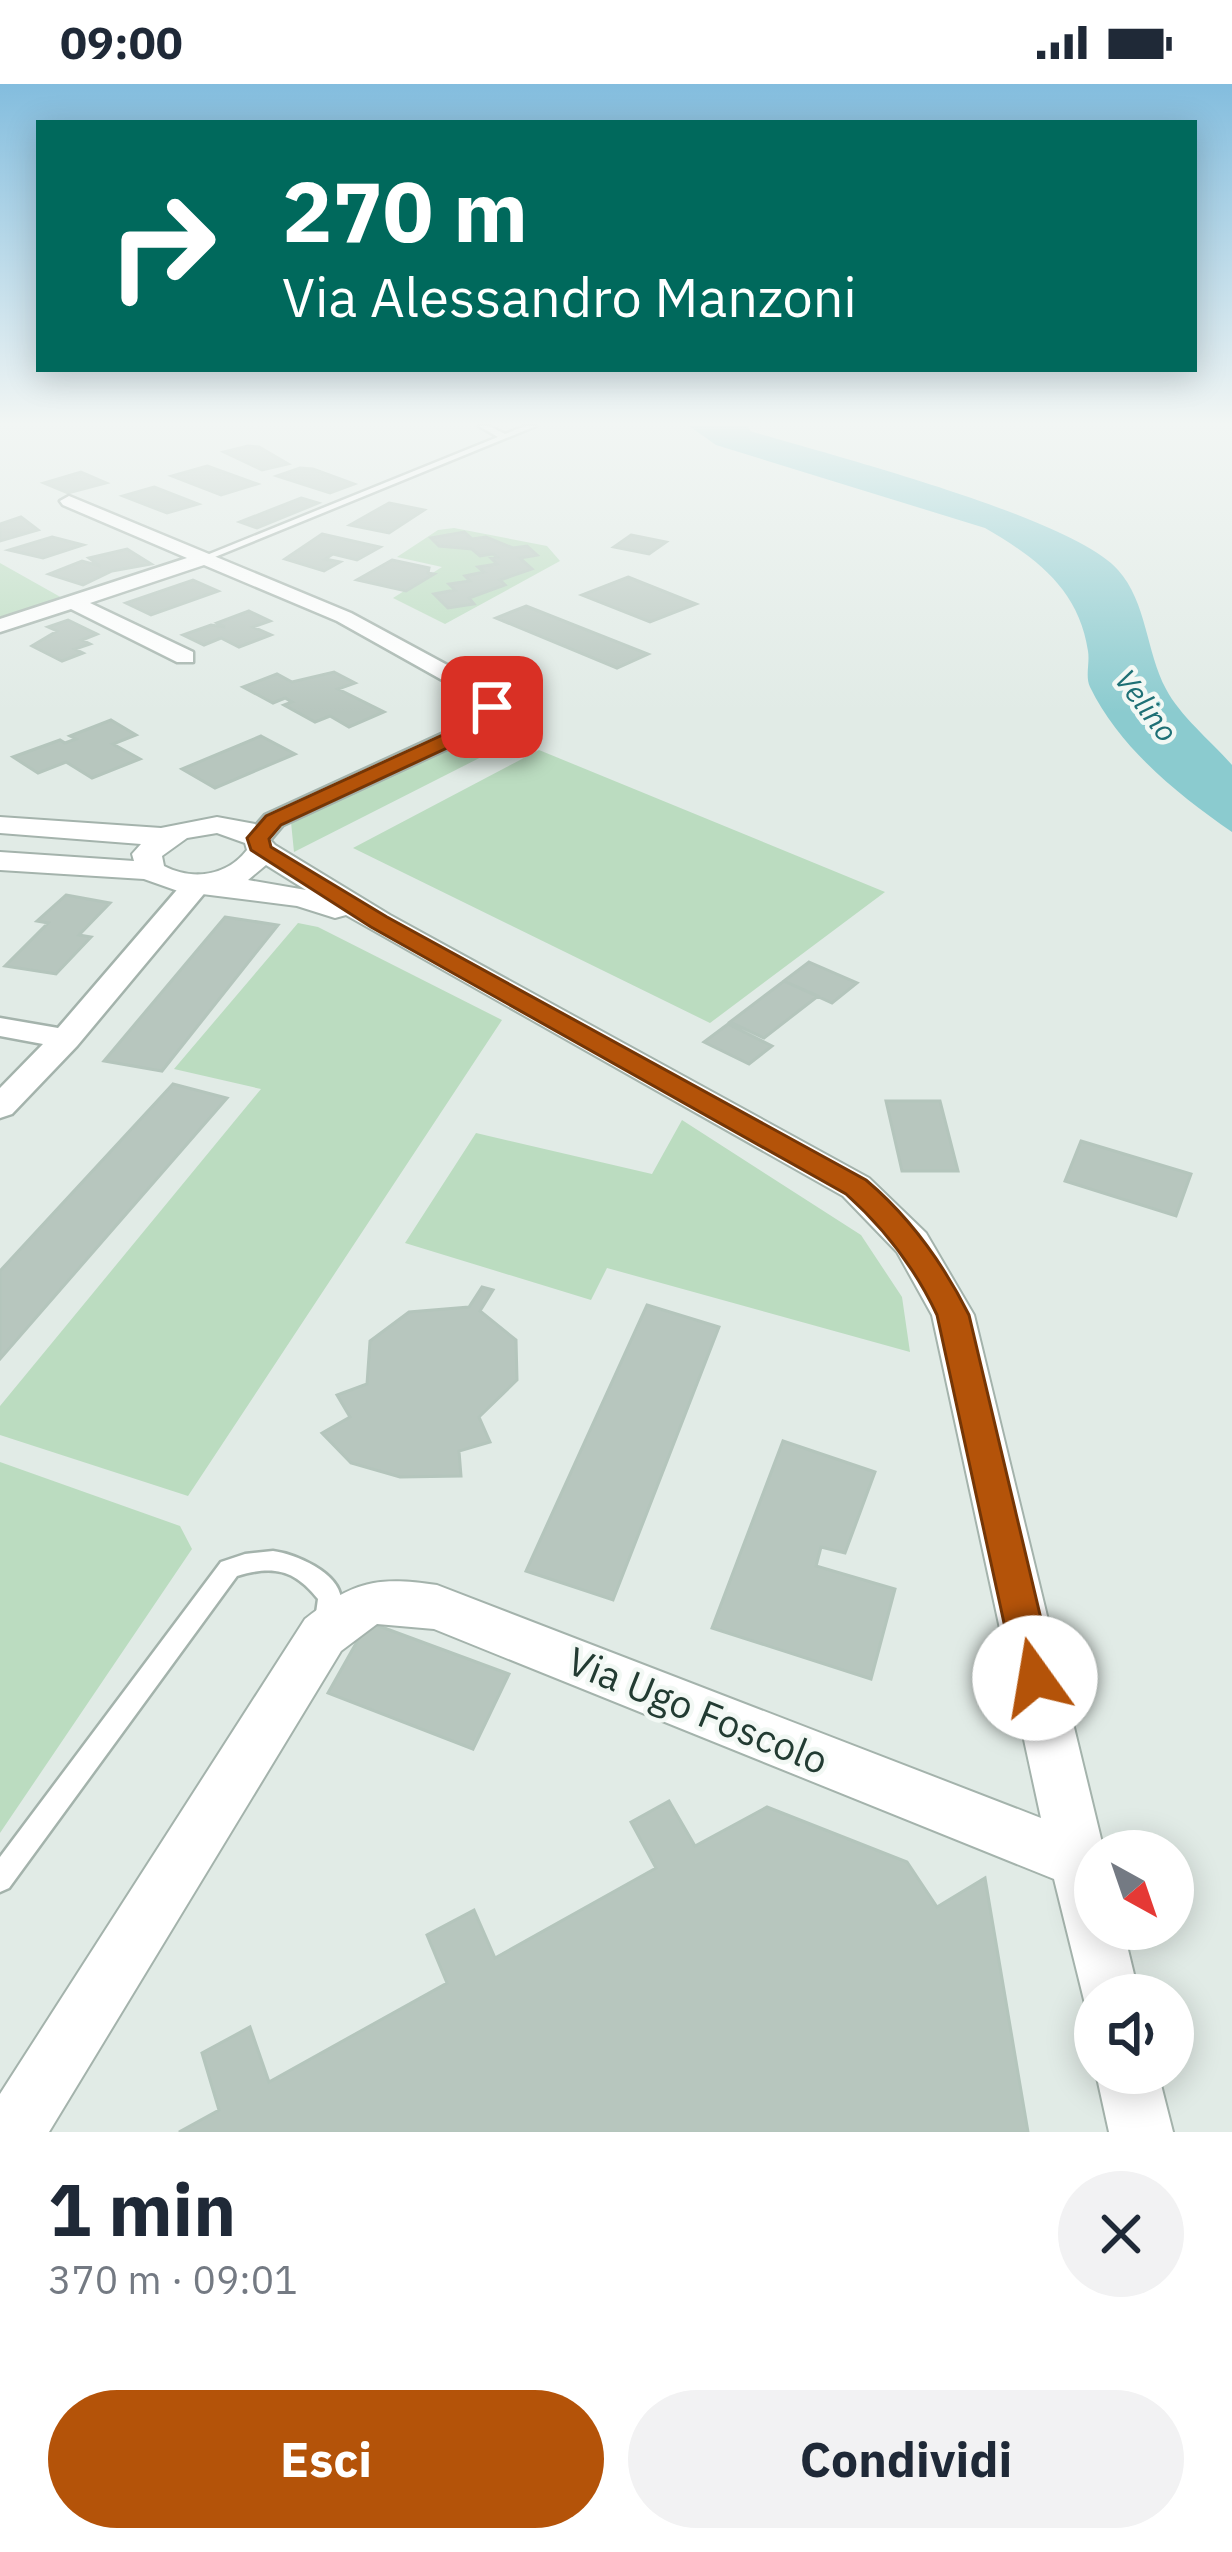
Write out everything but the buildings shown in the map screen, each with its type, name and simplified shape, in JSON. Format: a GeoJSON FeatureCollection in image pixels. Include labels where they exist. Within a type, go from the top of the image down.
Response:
{"type":"FeatureCollection","features":[{"type":"Feature","properties":{"kind":"street"},"geometry":{"type":"LineString","coordinates":[[0,1107],[66,1040],[202,883],[248,868],[274,820],[469,730],[492,707],[476,686],[362,626],[116,522]]}},
{"type":"Feature","properties":{"kind":"street"},"geometry":{"type":"LineString","coordinates":[[0,626],[202,559]]}},
{"type":"Feature","properties":{"kind":"street"},"geometry":{"type":"LineString","coordinates":[[73,602],[185,657]]}},
{"type":"Feature","properties":{"kind":"street"},"geometry":{"type":"LineString","coordinates":[[0,825],[165,837],[234,826],[379,922],[856,1187],[912,1243],[953,1315],[1074,1851]]}},
{"type":"Feature","properties":{"kind":"street"},"geometry":{"type":"LineString","coordinates":[[151,871],[147,854],[165,837]]}},
{"type":"Feature","properties":{"kind":"street"},"geometry":{"type":"LineString","coordinates":[[0,861],[151,871],[178,883],[302,898],[379,922]]}},
{"type":"Feature","properties":{"kind":"street"},"geometry":{"type":"LineString","coordinates":[[0,1028],[66,1040]]}},
{"type":"Feature","properties":{"kind":"street","name":"Via Ugo Foscolo"},"geometry":{"type":"LineString","coordinates":[[323,1635],[362,1603],[386,1599],[437,1606],[1074,1859]]}},
{"type":"Feature","properties":{"kind":"street"},"geometry":{"type":"LineString","coordinates":[[13,2132],[323,1635]]}},
{"type":"Feature","properties":{"kind":"street"},"geometry":{"type":"LineString","coordinates":[[1132,2094],[1141,2132]]}},
{"type":"Feature","properties":{"kind":"lane"},"geometry":{"type":"LineString","coordinates":[[202,559],[295,522]]}},
{"type":"Feature","properties":{"kind":"lane"},"geometry":{"type":"LineString","coordinates":[[0,1879],[229,1569],[263,1557],[313,1572],[330,1597],[323,1635]]}},
{"type":"Feature","properties":{"kind":"green space"},"geometry":{"type":"Polygon","coordinates":[[[454,528],[547,546],[560,561],[445,624],[393,598],[442,567],[397,557],[438,530],[454,528]]]}},
{"type":"Feature","properties":{"kind":"green space"},"geometry":{"type":"Polygon","coordinates":[[[0,563],[64,599],[0,621],[0,563]]]}},
{"type":"Feature","properties":{"kind":"green space"},"geometry":{"type":"Polygon","coordinates":[[[486,733],[507,744],[294,852],[291,822],[486,733]]]}},
{"type":"Feature","properties":{"kind":"green space"},"geometry":{"type":"Polygon","coordinates":[[[539,750],[885,892],[710,1023],[353,848],[539,750]]]}},
{"type":"Feature","properties":{"kind":"green space"},"geometry":{"type":"Polygon","coordinates":[[[298,923],[318,927],[502,1020],[188,1496],[0,1435],[0,1406],[261,1089],[174,1069],[298,923]]]}},
{"type":"Feature","properties":{"kind":"green space"},"geometry":{"type":"Polygon","coordinates":[[[682,1120],[861,1235],[902,1297],[910,1352],[607,1268],[591,1300],[405,1243],[476,1133],[652,1174],[682,1120]]]}},
{"type":"Feature","properties":{"kind":"green space"},"geometry":{"type":"Polygon","coordinates":[[[0,1462],[180,1526],[192,1549],[0,1833],[0,1462]]]}},
{"type":"Feature","properties":{"kind":"water","name":"Velino"},"geometry":{"type":"Polygon","coordinates":[[[964,522],[1033,522],[1092,550],[1118,570],[1135,597],[1159,675],[1172,699],[1232,765],[1232,832],[1171,786],[1117,730],[1090,687],[1083,629],[1065,592],[1037,563],[985,528],[964,522]]]}},
{"type":"Feature","properties":{"kind":"route"},"geometry":{"type":"LineString","coordinates":[[492,707],[469,730],[274,820],[262,828],[258,838],[262,850],[379,922],[856,1187],[884,1211],[933,1274],[953,1315],[1035,1678]]}}]}
